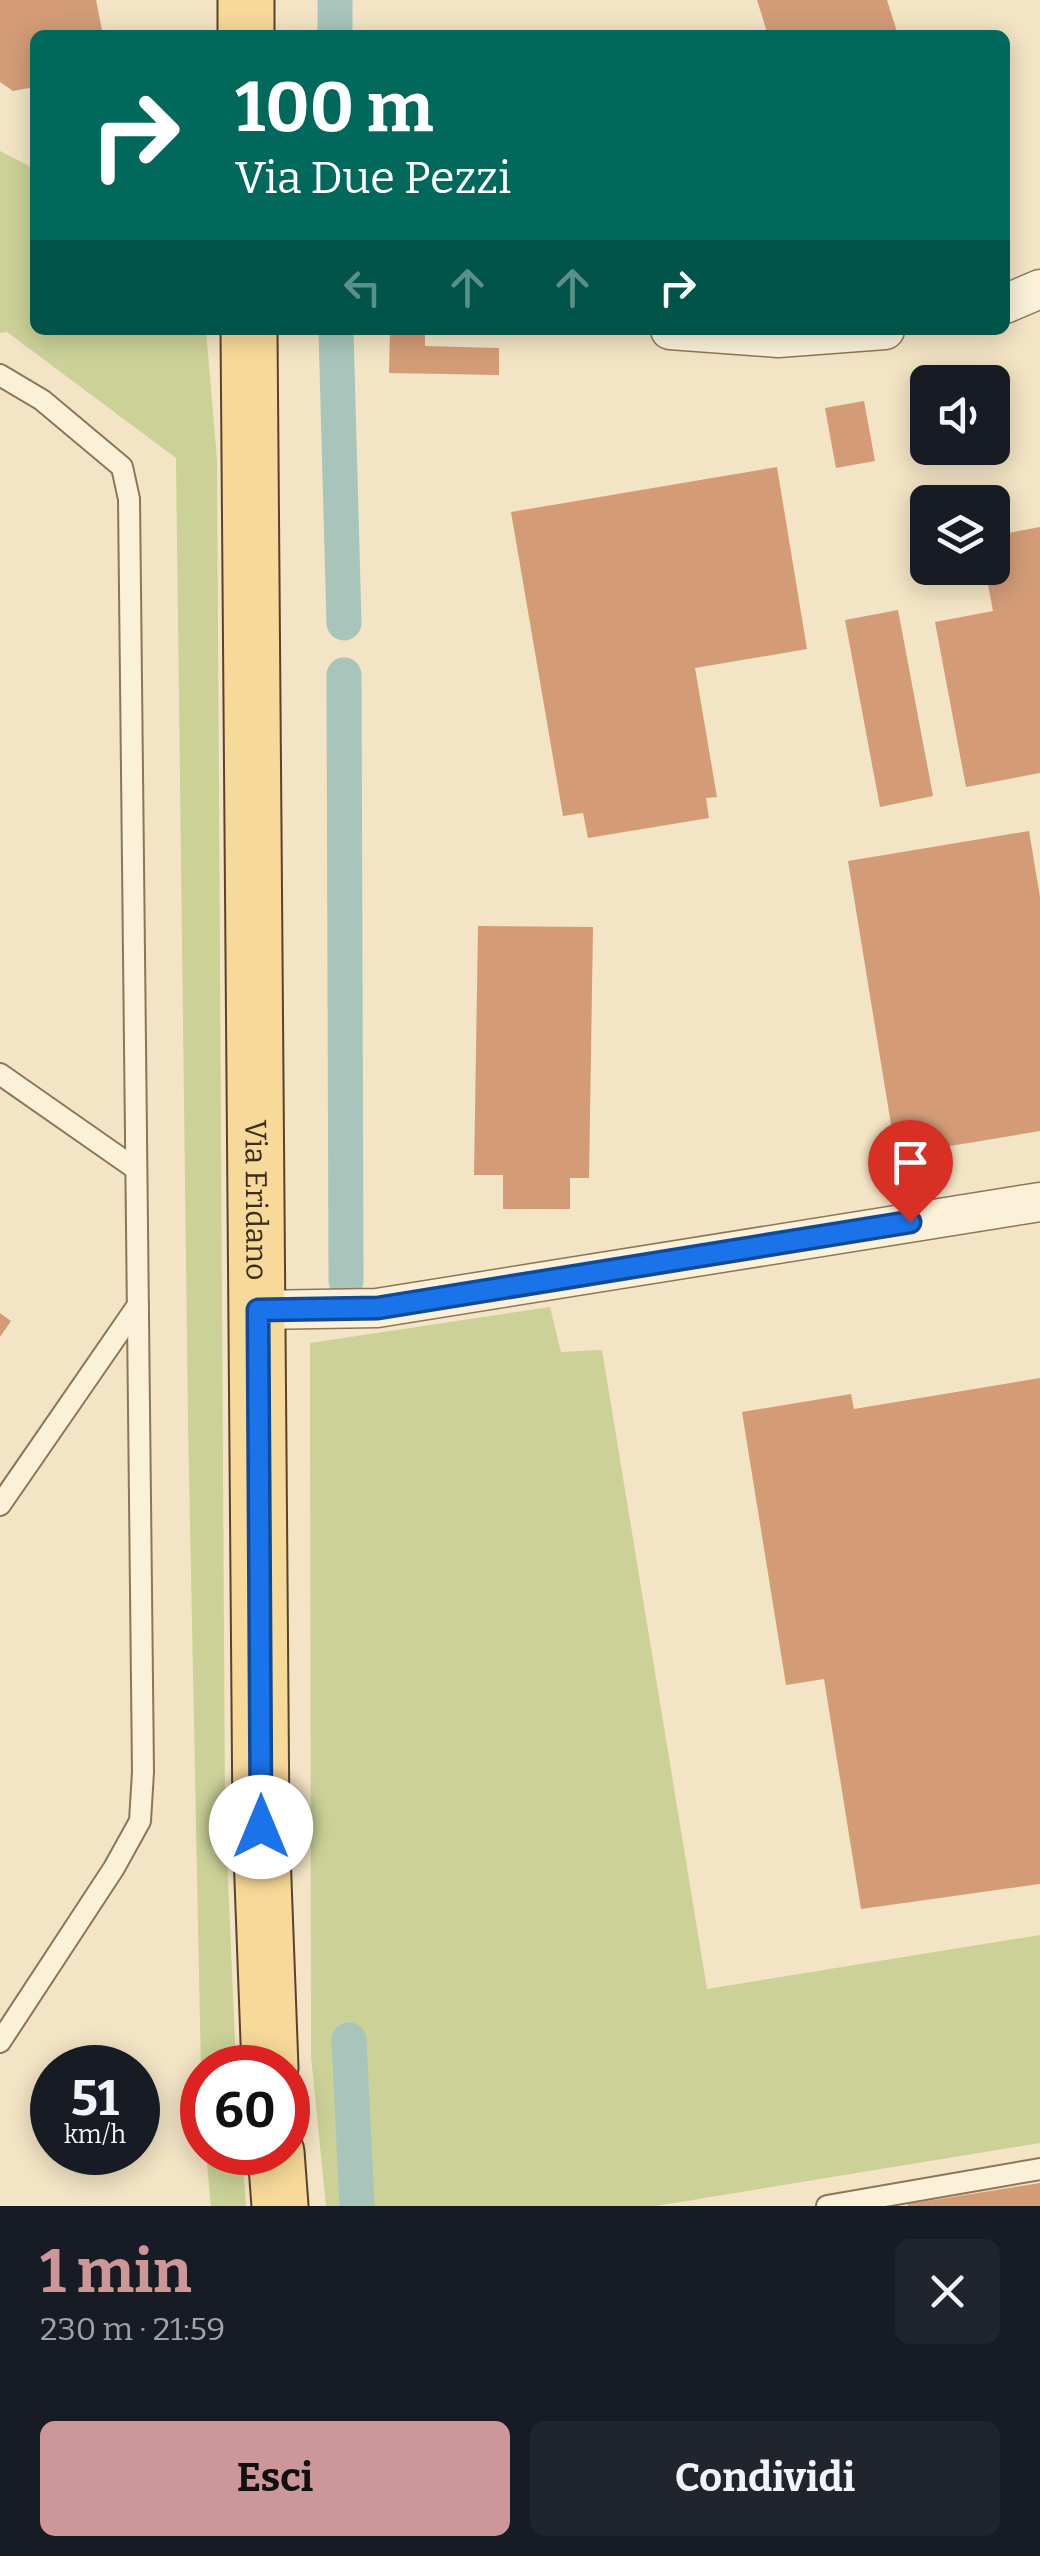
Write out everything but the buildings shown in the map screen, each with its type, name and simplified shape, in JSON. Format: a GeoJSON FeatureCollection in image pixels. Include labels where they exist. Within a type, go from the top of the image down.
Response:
{"type":"FeatureCollection","features":[{"type":"Feature","properties":{"kind":"main road"},"geometry":{"type":"LineString","coordinates":[[246,0],[246,30]]}},
{"type":"Feature","properties":{"kind":"main road","name":"Via Eridano"},"geometry":{"type":"LineString","coordinates":[[249,335],[278,1310],[261,1827],[269,2045]]}},
{"type":"Feature","properties":{"kind":"main road"},"geometry":{"type":"LineString","coordinates":[[278,2175],[280,2206]]}},
{"type":"Feature","properties":{"kind":"street"},"geometry":{"type":"LineString","coordinates":[[1010,302],[1040,290]]}},
{"type":"Feature","properties":{"kind":"street"},"geometry":{"type":"LineString","coordinates":[[738,335],[818,335]]}},
{"type":"Feature","properties":{"kind":"street"},"geometry":{"type":"LineString","coordinates":[[278,1310],[378,1308],[1040,1202]]}},
{"type":"Feature","properties":{"kind":"lane"},"geometry":{"type":"LineString","coordinates":[[0,375],[42,400],[122,467],[129,498],[144,1772],[140,1821],[114,1868],[0,2042]]}},
{"type":"Feature","properties":{"kind":"lane"},"geometry":{"type":"LineString","coordinates":[[0,1074],[136,1169]]}},
{"type":"Feature","properties":{"kind":"lane"},"geometry":{"type":"LineString","coordinates":[[0,1505],[138,1305]]}},
{"type":"Feature","properties":{"kind":"lane"},"geometry":{"type":"LineString","coordinates":[[826,2206],[1040,2169]]}},
{"type":"Feature","properties":{"kind":"green space"},"geometry":{"type":"Polygon","coordinates":[[[0,151],[30,166],[30,335],[206,335],[217,460],[225,1807],[235,2045],[200,2045],[176,458],[7,332],[0,333],[0,151]]]}},
{"type":"Feature","properties":{"kind":"green space"},"geometry":{"type":"Polygon","coordinates":[[[550,1307],[561,1352],[602,1350],[707,1989],[1040,1935],[1040,2143],[656,2206],[326,2206],[311,2056],[310,1343],[550,1307]]]}},
{"type":"Feature","properties":{"kind":"green space"},"geometry":{"type":"Polygon","coordinates":[[[208,2175],[244,2175],[246,2206],[211,2206],[208,2175]]]}},
{"type":"Feature","properties":{"kind":"waterway"},"geometry":{"type":"LineString","coordinates":[[335,0],[335,30]]}},
{"type":"Feature","properties":{"kind":"waterway"},"geometry":{"type":"LineString","coordinates":[[336,335],[344,623]]}},
{"type":"Feature","properties":{"kind":"waterway"},"geometry":{"type":"LineString","coordinates":[[344,675],[346,1281]]}},
{"type":"Feature","properties":{"kind":"waterway"},"geometry":{"type":"LineString","coordinates":[[349,2040],[357,2206]]}},
{"type":"Feature","properties":{"kind":"route"},"geometry":{"type":"LineString","coordinates":[[261,1827],[258,1310],[378,1308],[910,1222]]}}]}
